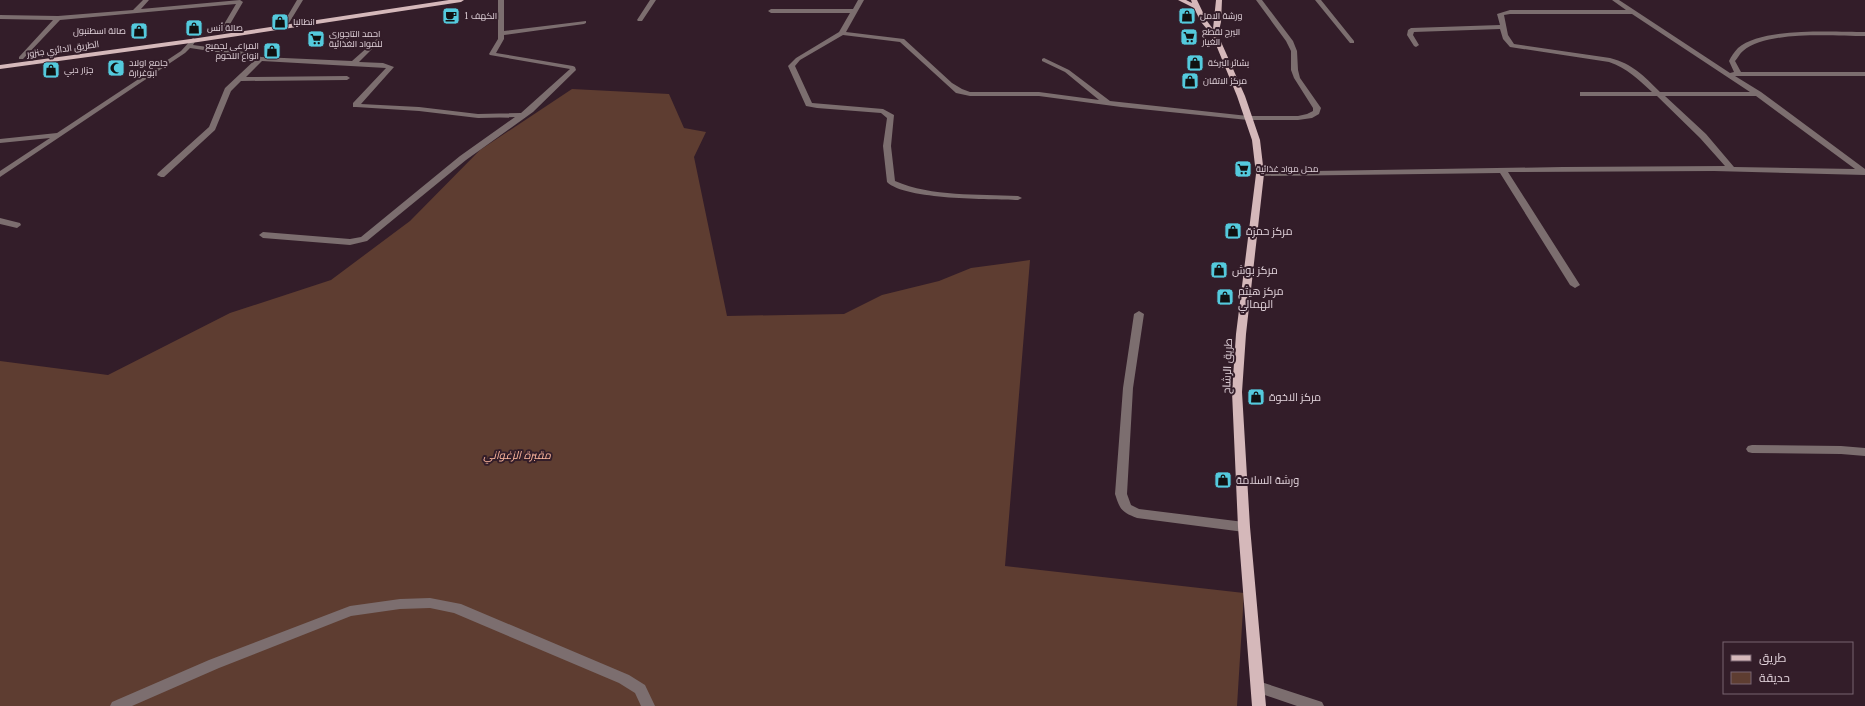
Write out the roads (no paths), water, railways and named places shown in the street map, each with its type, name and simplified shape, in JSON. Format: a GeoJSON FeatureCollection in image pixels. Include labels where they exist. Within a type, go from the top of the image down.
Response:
{"type":"FeatureCollection","features":[{"type":"Feature","properties":{"kind":"main road","name":"الطريق الدائري جنزور"},"geometry":{"type":"LineString","coordinates":[[0,61],[287,22],[428,0]]}},
{"type":"Feature","properties":{"kind":"main road","name":"الطريق الدائري جنزور"},"geometry":{"type":"LineString","coordinates":[[0,67],[191,43],[461,0]]}},
{"type":"Feature","properties":{"kind":"main road"},"geometry":{"type":"LineString","coordinates":[[1181,0],[1194,3]]}},
{"type":"Feature","properties":{"kind":"main road"},"geometry":{"type":"LineString","coordinates":[[1215,35],[1218,22],[1219,0]]}},
{"type":"Feature","properties":{"kind":"main road","name":"طريق الرشاح"},"geometry":{"type":"LineString","coordinates":[[1194,3],[1215,35],[1248,118],[1256,140],[1260,174],[1240,334],[1238,392],[1244,527],[1259,706]]}},
{"type":"Feature","properties":{"kind":"street"},"geometry":{"type":"LineString","coordinates":[[135,11],[146,0]]}},
{"type":"Feature","properties":{"kind":"street"},"geometry":{"type":"LineString","coordinates":[[287,22],[300,0]]}},
{"type":"Feature","properties":{"kind":"street"},"geometry":{"type":"LineString","coordinates":[[263,235],[350,242],[364,239],[463,158],[530,110],[553,91],[573,70],[573,68],[492,54],[501,39],[501,0]]}},
{"type":"Feature","properties":{"kind":"street"},"geometry":{"type":"LineString","coordinates":[[640,20],[654,0]]}},
{"type":"Feature","properties":{"kind":"street"},"geometry":{"type":"LineString","coordinates":[[861,0],[842,34],[798,59],[791,66],[809,104],[883,111],[891,117],[887,146],[891,182],[900,188],[918,191],[1018,198]]}},
{"type":"Feature","properties":{"kind":"street"},"geometry":{"type":"LineString","coordinates":[[842,34],[902,40],[958,91],[970,94],[1045,95],[1154,110],[1248,118],[1298,118],[1309,116],[1316,112],[1317,108],[1315,100],[1302,88],[1296,76],[1294,69],[1294,49],[1281,28],[1259,0]]}},
{"type":"Feature","properties":{"kind":"street"},"geometry":{"type":"LineString","coordinates":[[1318,0],[1352,42]]}},
{"type":"Feature","properties":{"kind":"street"},"geometry":{"type":"LineString","coordinates":[[1615,0],[1758,94],[1865,172]]}},
{"type":"Feature","properties":{"kind":"street"},"geometry":{"type":"LineString","coordinates":[[0,17],[58,18],[240,1]]}},
{"type":"Feature","properties":{"kind":"street"},"geometry":{"type":"LineString","coordinates":[[223,31],[240,1]]}},
{"type":"Feature","properties":{"kind":"street"},"geometry":{"type":"LineString","coordinates":[[771,10],[855,11]]}},
{"type":"Feature","properties":{"kind":"street"},"geometry":{"type":"LineString","coordinates":[[1632,12],[1500,14],[1504,27],[1504,36],[1506,41],[1512,46],[1610,60],[1623,64],[1634,71],[1703,136],[1732,169]]}},
{"type":"Feature","properties":{"kind":"street"},"geometry":{"type":"LineString","coordinates":[[21,58],[58,18]]}},
{"type":"Feature","properties":{"kind":"street"},"geometry":{"type":"LineString","coordinates":[[500,34],[584,22]]}},
{"type":"Feature","properties":{"kind":"street"},"geometry":{"type":"LineString","coordinates":[[1416,45],[1410,35],[1411,30],[1504,27]]}},
{"type":"Feature","properties":{"kind":"street"},"geometry":{"type":"LineString","coordinates":[[1739,74],[1732,62],[1734,55],[1742,48],[1757,41],[1776,36],[1865,34]]}},
{"type":"Feature","properties":{"kind":"street"},"geometry":{"type":"LineString","coordinates":[[354,63],[378,40]]}},
{"type":"Feature","properties":{"kind":"street"},"geometry":{"type":"LineString","coordinates":[[0,175],[184,52],[191,43],[252,55],[260,59],[383,64],[391,68],[359,101],[356,105],[358,106],[419,109],[478,116],[522,115]]}},
{"type":"Feature","properties":{"kind":"street"},"geometry":{"type":"LineString","coordinates":[[160,175],[212,128],[228,90],[260,59]]}},
{"type":"Feature","properties":{"kind":"street"},"geometry":{"type":"LineString","coordinates":[[1044,60],[1067,70],[1108,103]]}},
{"type":"Feature","properties":{"kind":"street"},"geometry":{"type":"LineString","coordinates":[[1728,74],[1865,74]]}},
{"type":"Feature","properties":{"kind":"street"},"geometry":{"type":"LineString","coordinates":[[239,79],[347,78]]}},
{"type":"Feature","properties":{"kind":"street"},"geometry":{"type":"LineString","coordinates":[[1583,94],[1758,94]]}},
{"type":"Feature","properties":{"kind":"street"},"geometry":{"type":"LineString","coordinates":[[0,141],[58,135]]}},
{"type":"Feature","properties":{"kind":"street"},"geometry":{"type":"LineString","coordinates":[[1260,174],[1502,170],[1732,169],[1865,172]]}},
{"type":"Feature","properties":{"kind":"street"},"geometry":{"type":"LineString","coordinates":[[1502,170],[1575,285]]}},
{"type":"Feature","properties":{"kind":"street"},"geometry":{"type":"LineString","coordinates":[[0,221],[17,225]]}},
{"type":"Feature","properties":{"kind":"street"},"geometry":{"type":"LineString","coordinates":[[1139,314],[1128,388],[1121,494],[1126,508],[1137,513],[1244,527]]}},
{"type":"Feature","properties":{"kind":"street"},"geometry":{"type":"LineString","coordinates":[[1752,449],[1842,450],[1865,452]]}},
{"type":"Feature","properties":{"kind":"street"},"geometry":{"type":"LineString","coordinates":[[117,706],[214,664],[350,611],[400,604],[430,603],[456,608],[624,680],[640,690],[648,706]]}},
{"type":"Feature","properties":{"kind":"street"},"geometry":{"type":"LineString","coordinates":[[1258,687],[1318,706]]}},
{"type":"Feature","properties":{"kind":"place","name":"الكهف 1"},"geometry":{"type":"Point","coordinates":[451,16]}},
{"type":"Feature","properties":{"kind":"place","name":"ورشة الامل"},"geometry":{"type":"Point","coordinates":[1187,16]}},
{"type":"Feature","properties":{"kind":"place","name":"انطاليا"},"geometry":{"type":"Point","coordinates":[280,22]}},
{"type":"Feature","properties":{"kind":"place","name":"صالة أنس"},"geometry":{"type":"Point","coordinates":[194,28]}},
{"type":"Feature","properties":{"kind":"place","name":"صالة اسطنبول"},"geometry":{"type":"Point","coordinates":[139,31]}},
{"type":"Feature","properties":{"kind":"place","name":"البرج لقطع الغيار"},"geometry":{"type":"Point","coordinates":[1189,37]}},
{"type":"Feature","properties":{"kind":"place","name":"احمد التاجوري للمواد الغذائية"},"geometry":{"type":"Point","coordinates":[316,39]}},
{"type":"Feature","properties":{"kind":"place","name":"المراعي لجميع انواع اللحوم"},"geometry":{"type":"Point","coordinates":[272,51]}},
{"type":"Feature","properties":{"kind":"place","name":"بشائر البركة"},"geometry":{"type":"Point","coordinates":[1195,63]}},
{"type":"Feature","properties":{"kind":"place","name":"جامع اولاد ابوغرارة"},"geometry":{"type":"Point","coordinates":[116,68]}},
{"type":"Feature","properties":{"kind":"place","name":"جزار دبي"},"geometry":{"type":"Point","coordinates":[51,70]}},
{"type":"Feature","properties":{"kind":"place","name":"مركز الاتقان"},"geometry":{"type":"Point","coordinates":[1190,81]}},
{"type":"Feature","properties":{"kind":"place","name":"محل مواد غذائية"},"geometry":{"type":"Point","coordinates":[1243,169]}},
{"type":"Feature","properties":{"kind":"place","name":"مركز حمزة"},"geometry":{"type":"Point","coordinates":[1233,231]}},
{"type":"Feature","properties":{"kind":"place","name":"مركز بوش"},"geometry":{"type":"Point","coordinates":[1219,270]}},
{"type":"Feature","properties":{"kind":"place","name":"مركز هيثم الهمالي"},"geometry":{"type":"Point","coordinates":[1225,297]}},
{"type":"Feature","properties":{"kind":"place","name":"مركز الاخوة"},"geometry":{"type":"Point","coordinates":[1256,397]}},
{"type":"Feature","properties":{"kind":"place","name":"ورشة السلامة"},"geometry":{"type":"Point","coordinates":[1223,480]}},
{"type":"Feature","properties":{"kind":"park label","name":"مقبرة الزغواني"},"geometry":{"type":"Point","coordinates":[517,455]}}]}
